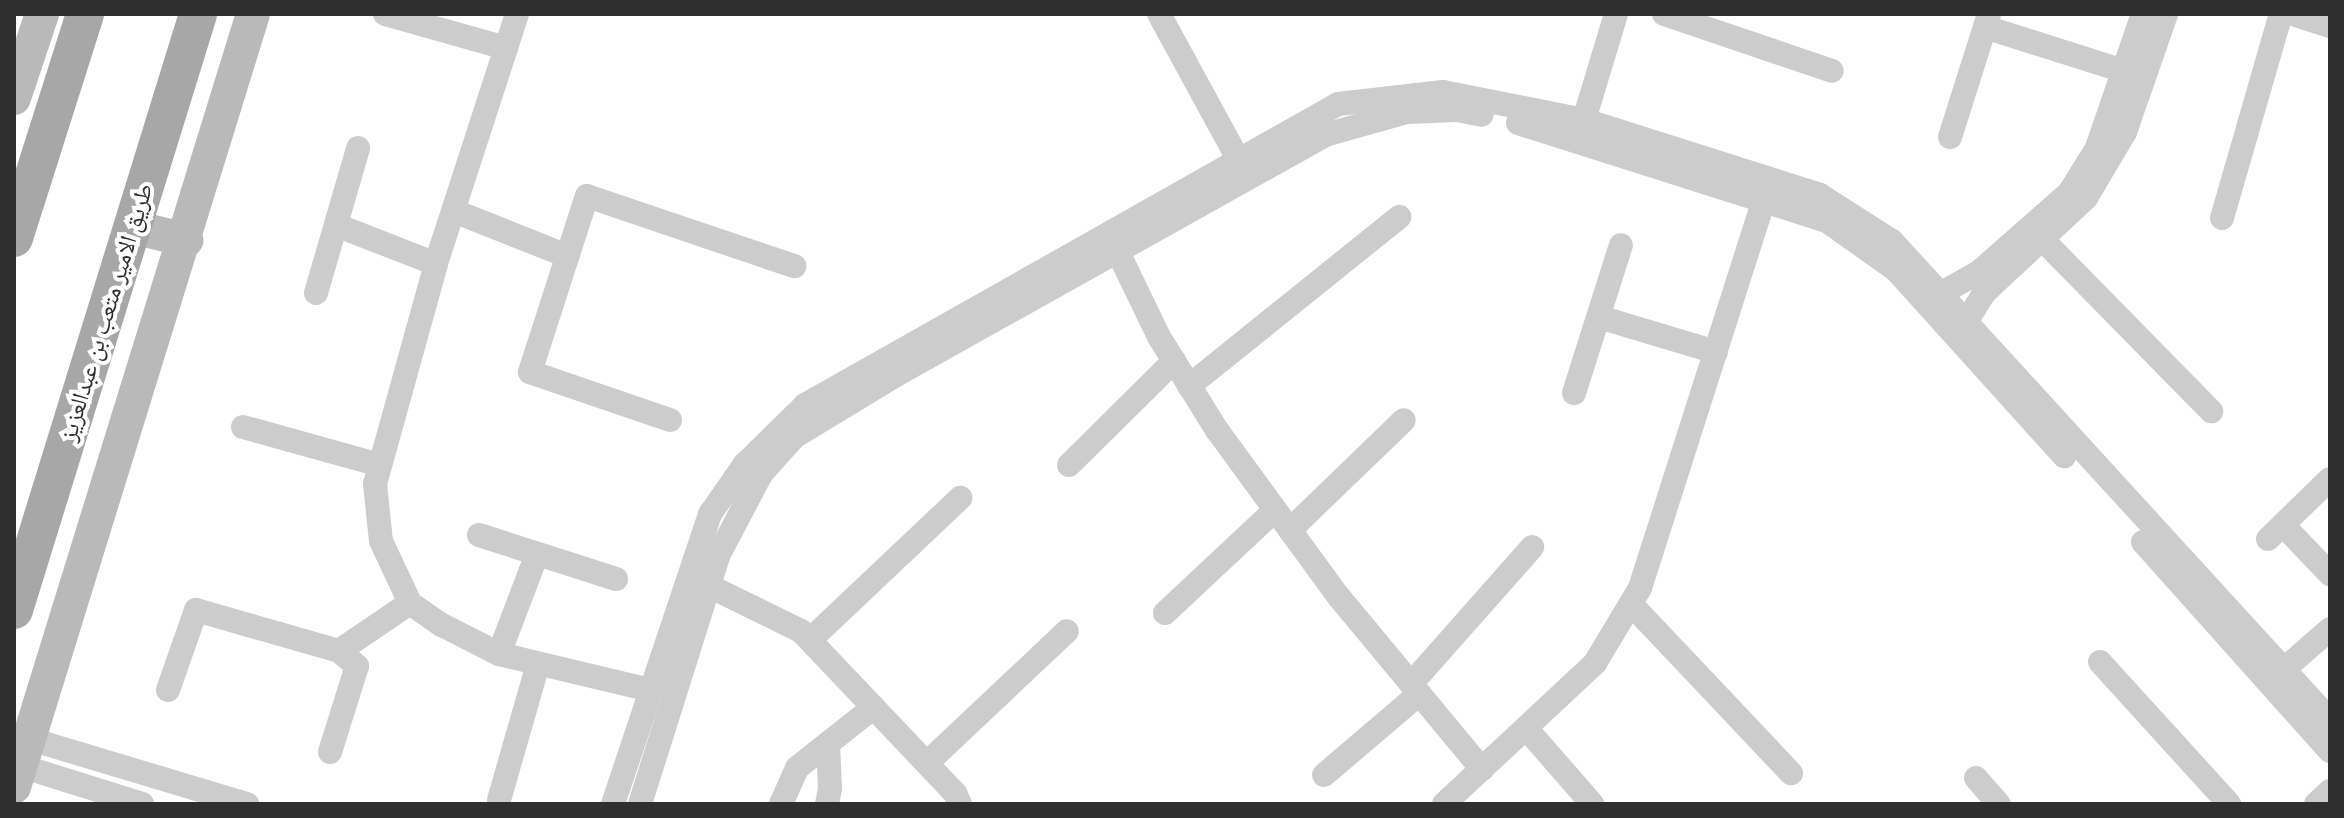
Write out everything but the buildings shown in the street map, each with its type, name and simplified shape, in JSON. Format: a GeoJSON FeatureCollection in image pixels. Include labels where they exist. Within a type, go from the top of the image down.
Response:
{"type":"FeatureCollection","features":[{"type":"Feature","properties":{"kind":"main road"},"geometry":{"type":"LineString","coordinates":[[14,238],[21,193],[85,14]]}},
{"type":"Feature","properties":{"kind":"main road","name":"طريق الامير متعب بن عبدالعزيز"},"geometry":{"type":"LineString","coordinates":[[14,610],[198,14]]}},
{"type":"Feature","properties":{"kind":"street"},"geometry":{"type":"LineString","coordinates":[[22,764],[186,240],[253,14]]}},
{"type":"Feature","properties":{"kind":"street"},"geometry":{"type":"LineString","coordinates":[[385,14],[506,48]]}},
{"type":"Feature","properties":{"kind":"street"},"geometry":{"type":"LineString","coordinates":[[517,14],[436,264],[375,484],[381,541],[410,603],[499,654],[650,690]]}},
{"type":"Feature","properties":{"kind":"street"},"geometry":{"type":"LineString","coordinates":[[1159,14],[1239,161]]}},
{"type":"Feature","properties":{"kind":"street"},"geometry":{"type":"LineString","coordinates":[[1584,120],[1616,14]]}},
{"type":"Feature","properties":{"kind":"street"},"geometry":{"type":"LineString","coordinates":[[1664,14],[1832,71]]}},
{"type":"Feature","properties":{"kind":"street"},"geometry":{"type":"LineString","coordinates":[[1940,294],[1979,272],[2069,193],[2097,148],[2143,14]]}},
{"type":"Feature","properties":{"kind":"street"},"geometry":{"type":"LineString","coordinates":[[1966,322],[1984,293],[2086,198],[2125,132],[2166,14]]}},
{"type":"Feature","properties":{"kind":"street"},"geometry":{"type":"LineString","coordinates":[[2222,218],[2281,14]]}},
{"type":"Feature","properties":{"kind":"street"},"geometry":{"type":"LineString","coordinates":[[2293,14],[2330,26]]}},
{"type":"Feature","properties":{"kind":"street"},"geometry":{"type":"LineString","coordinates":[[1950,137],[1987,20],[2124,71]]}},
{"type":"Feature","properties":{"kind":"street"},"geometry":{"type":"LineString","coordinates":[[613,804],[710,514],[744,465],[805,405],[1338,104],[1443,92],[1584,120],[1820,195],[1892,241],[2330,720]]}},
{"type":"Feature","properties":{"kind":"street"},"geometry":{"type":"LineString","coordinates":[[640,804],[718,556],[761,474],[794,437],[1325,135],[1407,112],[1457,110],[1540,128],[1827,221],[1896,270],[2330,751]]}},
{"type":"Feature","properties":{"kind":"street"},"geometry":{"type":"LineString","coordinates":[[316,293],[358,148]]}},
{"type":"Feature","properties":{"kind":"street"},"geometry":{"type":"LineString","coordinates":[[670,420],[530,372],[587,196],[794,266]]}},
{"type":"Feature","properties":{"kind":"street"},"geometry":{"type":"LineString","coordinates":[[1444,804],[1595,663],[1640,588],[1764,200]]}},
{"type":"Feature","properties":{"kind":"street"},"geometry":{"type":"LineString","coordinates":[[454,211],[567,256]]}},
{"type":"Feature","properties":{"kind":"street"},"geometry":{"type":"LineString","coordinates":[[1189,386],[1399,217]]}},
{"type":"Feature","properties":{"kind":"street"},"geometry":{"type":"LineString","coordinates":[[336,225],[436,264]]}},
{"type":"Feature","properties":{"kind":"street"},"geometry":{"type":"LineString","coordinates":[[133,227],[186,240]]}},
{"type":"Feature","properties":{"kind":"street"},"geometry":{"type":"LineString","coordinates":[[2041,238],[2211,411]]}},
{"type":"Feature","properties":{"kind":"street"},"geometry":{"type":"LineString","coordinates":[[1574,393],[1621,245]]}},
{"type":"Feature","properties":{"kind":"street"},"geometry":{"type":"LineString","coordinates":[[1118,252],[1189,386],[1275,510],[1339,597],[1482,769]]}},
{"type":"Feature","properties":{"kind":"street"},"geometry":{"type":"LineString","coordinates":[[1599,317],[1716,352]]}},
{"type":"Feature","properties":{"kind":"street"},"geometry":{"type":"LineString","coordinates":[[1069,465],[1174,361]]}},
{"type":"Feature","properties":{"kind":"street"},"geometry":{"type":"LineString","coordinates":[[1290,530],[1404,420]]}},
{"type":"Feature","properties":{"kind":"street"},"geometry":{"type":"LineString","coordinates":[[243,427],[380,465]]}},
{"type":"Feature","properties":{"kind":"street"},"geometry":{"type":"LineString","coordinates":[[2330,479],[2276,532],[2330,574]]}},
{"type":"Feature","properties":{"kind":"street"},"geometry":{"type":"LineString","coordinates":[[810,640],[960,498]]}},
{"type":"Feature","properties":{"kind":"street"},"geometry":{"type":"LineString","coordinates":[[1165,613],[1275,510]]}},
{"type":"Feature","properties":{"kind":"street"},"geometry":{"type":"LineString","coordinates":[[479,535],[616,579]]}},
{"type":"Feature","properties":{"kind":"street"},"geometry":{"type":"LineString","coordinates":[[1324,775],[1415,689],[1532,547]]}},
{"type":"Feature","properties":{"kind":"street"},"geometry":{"type":"LineString","coordinates":[[499,654],[537,554]]}},
{"type":"Feature","properties":{"kind":"street"},"geometry":{"type":"LineString","coordinates":[[709,586],[801,631],[955,793],[960,804]]}},
{"type":"Feature","properties":{"kind":"street"},"geometry":{"type":"LineString","coordinates":[[339,651],[410,603]]}},
{"type":"Feature","properties":{"kind":"street"},"geometry":{"type":"LineString","coordinates":[[1631,604],[1791,773]]}},
{"type":"Feature","properties":{"kind":"street"},"geometry":{"type":"LineString","coordinates":[[168,690],[196,610],[339,651],[357,666],[330,752]]}},
{"type":"Feature","properties":{"kind":"street"},"geometry":{"type":"LineString","coordinates":[[2283,670],[2330,629]]}},
{"type":"Feature","properties":{"kind":"street"},"geometry":{"type":"LineString","coordinates":[[927,763],[1067,631]]}},
{"type":"Feature","properties":{"kind":"street"},"geometry":{"type":"LineString","coordinates":[[2100,662],[2229,804]]}},
{"type":"Feature","properties":{"kind":"street"},"geometry":{"type":"LineString","coordinates":[[499,800],[538,664]]}},
{"type":"Feature","properties":{"kind":"street"},"geometry":{"type":"LineString","coordinates":[[781,804],[797,768],[874,707]]}},
{"type":"Feature","properties":{"kind":"street"},"geometry":{"type":"LineString","coordinates":[[1526,728],[1592,804]]}},
{"type":"Feature","properties":{"kind":"street"},"geometry":{"type":"LineString","coordinates":[[827,804],[830,788],[828,744]]}},
{"type":"Feature","properties":{"kind":"street"},"geometry":{"type":"LineString","coordinates":[[22,764],[142,804]]}},
{"type":"Feature","properties":{"kind":"street"},"geometry":{"type":"LineString","coordinates":[[22,764],[247,804]]}},
{"type":"Feature","properties":{"kind":"street"},"geometry":{"type":"LineString","coordinates":[[1976,778],[1999,804]]}},
{"type":"Feature","properties":{"kind":"street"},"geometry":{"type":"LineString","coordinates":[[2316,804],[2330,791]]}}]}
